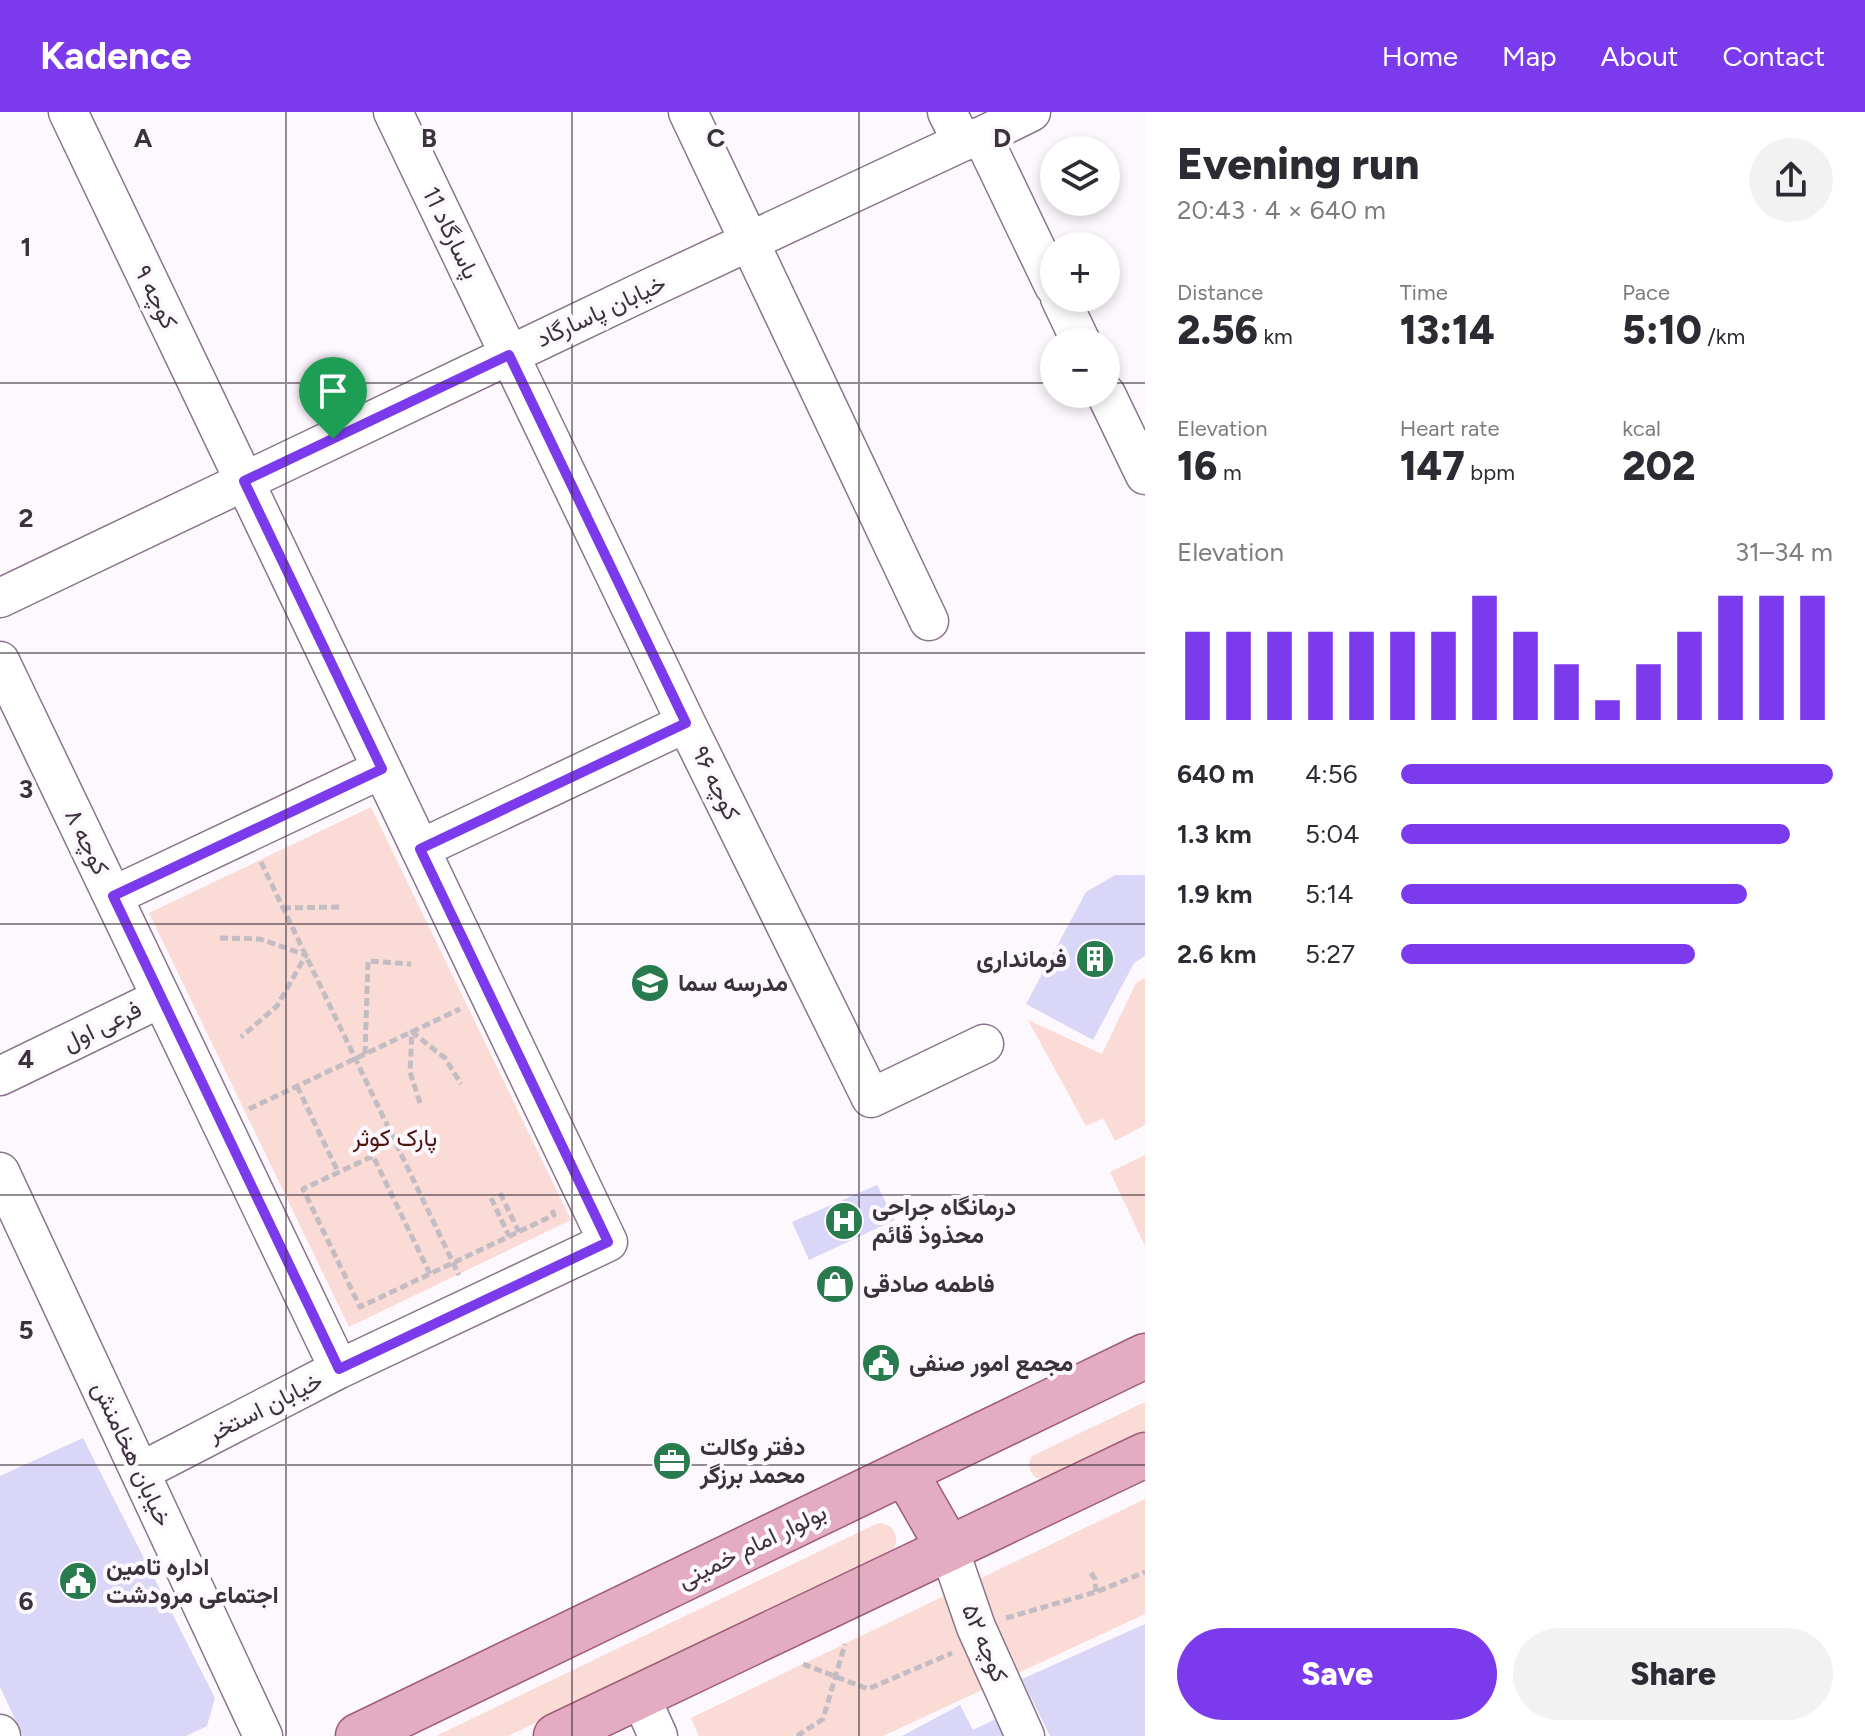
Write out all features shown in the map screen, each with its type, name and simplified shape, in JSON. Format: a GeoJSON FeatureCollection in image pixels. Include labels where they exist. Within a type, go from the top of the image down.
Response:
{"type":"FeatureCollection","features":[{"type":"Feature","properties":{"kind":"main road","name":"بولوار امام خمینی"},"geometry":{"type":"LineString","coordinates":[[362,1735],[1145,1356]]}},
{"type":"Feature","properties":{"kind":"main road"},"geometry":{"type":"LineString","coordinates":[[556,1736],[1145,1455]]}},
{"type":"Feature","properties":{"kind":"main road"},"geometry":{"type":"LineString","coordinates":[[905,1472],[949,1549]]}},
{"type":"Feature","properties":{"kind":"street","name":"کوچه ۹"},"geometry":{"type":"LineString","coordinates":[[68,112],[608,1242]]}},
{"type":"Feature","properties":{"kind":"street","name":"پاسارگاد 11"},"geometry":{"type":"LineString","coordinates":[[393,112],[509,355]]}},
{"type":"Feature","properties":{"kind":"street"},"geometry":{"type":"LineString","coordinates":[[688,112],[929,621]]}},
{"type":"Feature","properties":{"kind":"street","name":"خیابان پاسارگاد"},"geometry":{"type":"LineString","coordinates":[[0,598],[749,242],[964,130],[1031,112]]}},
{"type":"Feature","properties":{"kind":"street"},"geometry":{"type":"LineString","coordinates":[[964,130],[1040,262]]}},
{"type":"Feature","properties":{"kind":"street","name":"کوچه ۹۶"},"geometry":{"type":"LineString","coordinates":[[509,355],[871,1098],[984,1044]]}},
{"type":"Feature","properties":{"kind":"street"},"geometry":{"type":"LineString","coordinates":[[1113,408],[1145,475]]}},
{"type":"Feature","properties":{"kind":"street","name":"کوچه ۸"},"geometry":{"type":"LineString","coordinates":[[0,661],[339,1369]]}},
{"type":"Feature","properties":{"kind":"street"},"geometry":{"type":"LineString","coordinates":[[420,849],[686,723]]}},
{"type":"Feature","properties":{"kind":"street"},"geometry":{"type":"LineString","coordinates":[[113,896],[382,769]]}},
{"type":"Feature","properties":{"kind":"street","name":"فرعی اول"},"geometry":{"type":"LineString","coordinates":[[0,1076],[161,998]]}},
{"type":"Feature","properties":{"kind":"street","name":"خیابان هخامنش"},"geometry":{"type":"LineString","coordinates":[[0,1172],[263,1736]]}},
{"type":"Feature","properties":{"kind":"street","name":"خیابان استخر"},"geometry":{"type":"LineString","coordinates":[[140,1472],[339,1369],[608,1242]]}},
{"type":"Feature","properties":{"kind":"street","name":"کوچه ۵۲"},"geometry":{"type":"LineString","coordinates":[[949,1549],[979,1634],[1025,1736]]}},
{"type":"Feature","properties":{"kind":"street"},"geometry":{"type":"LineString","coordinates":[[640,1696],[658,1736]]}},
{"type":"Feature","properties":{"kind":"path"},"geometry":{"type":"LineString","coordinates":[[247,832],[474,1305]]}},
{"type":"Feature","properties":{"kind":"path"},"geometry":{"type":"LineString","coordinates":[[283,908],[340,907]]}},
{"type":"Feature","properties":{"kind":"path"},"geometry":{"type":"LineString","coordinates":[[220,938],[260,939],[306,955]]}},
{"type":"Feature","properties":{"kind":"path"},"geometry":{"type":"LineString","coordinates":[[241,1037],[277,1006],[306,955]]}},
{"type":"Feature","properties":{"kind":"path"},"geometry":{"type":"LineString","coordinates":[[365,1054],[368,961],[411,964]]}},
{"type":"Feature","properties":{"kind":"path"},"geometry":{"type":"LineString","coordinates":[[221,1122],[490,995]]}},
{"type":"Feature","properties":{"kind":"path"},"geometry":{"type":"LineString","coordinates":[[412,1032],[445,1058],[461,1084]]}},
{"type":"Feature","properties":{"kind":"path"},"geometry":{"type":"LineString","coordinates":[[412,1032],[410,1072],[420,1103]]}},
{"type":"Feature","properties":{"kind":"path"},"geometry":{"type":"LineString","coordinates":[[297,1086],[338,1172]]}},
{"type":"Feature","properties":{"kind":"path"},"geometry":{"type":"LineString","coordinates":[[430,1274],[373,1156],[303,1189],[360,1307],[430,1274],[453,1262],[554,1215],[548,1203]]}},
{"type":"Feature","properties":{"kind":"path"},"geometry":{"type":"LineString","coordinates":[[500,1193],[519,1232]]}},
{"type":"Feature","properties":{"kind":"path"},"geometry":{"type":"LineString","coordinates":[[491,1198],[509,1236]]}},
{"type":"Feature","properties":{"kind":"path"},"geometry":{"type":"LineString","coordinates":[[803,1664],[868,1689],[979,1634],[1145,1572]]}},
{"type":"Feature","properties":{"kind":"path"},"geometry":{"type":"LineString","coordinates":[[1091,1573],[1096,1592]]}},
{"type":"Feature","properties":{"kind":"path"},"geometry":{"type":"LineString","coordinates":[[797,1736],[823,1719],[845,1644]]}},
{"type":"Feature","properties":{"kind":"green space","name":"پارک کوثر"},"geometry":{"type":"Polygon","coordinates":[[[371,807],[571,1220],[349,1327],[149,913],[371,807]]]}},
{"type":"Feature","properties":{"kind":"green space"},"geometry":{"type":"Polygon","coordinates":[[[1145,978],[1145,1125],[1115,1141],[1103,1118],[1086,1126],[1028,1020],[1102,1054],[1136,983],[1145,978]]]}},
{"type":"Feature","properties":{"kind":"green space"},"geometry":{"type":"Polygon","coordinates":[[[1145,1155],[1145,1246],[1110,1172],[1145,1155]]]}},
{"type":"Feature","properties":{"kind":"green space"},"geometry":{"type":"Polygon","coordinates":[[[1145,1402],[1145,1431],[1046,1479],[1036,1478],[1032,1473],[1029,1465],[1032,1456],[1145,1402]]]}},
{"type":"Feature","properties":{"kind":"green space"},"geometry":{"type":"Polygon","coordinates":[[[1145,1499],[1145,1614],[883,1736],[699,1736],[691,1718],[1145,1499]]]}},
{"type":"Feature","properties":{"kind":"green space"},"geometry":{"type":"Polygon","coordinates":[[[876,1524],[891,1527],[895,1533],[896,1543],[891,1552],[508,1736],[436,1736],[876,1524]]]}},
{"type":"Feature","properties":{"kind":"building","name":"فرمانداری"},"geometry":{"type":"Polygon","coordinates":[[[1115,875],[1145,875],[1145,956],[1134,963],[1093,1040],[1026,1004],[1086,892],[1115,875]]]}},
{"type":"Feature","properties":{"kind":"building","name":"درمانگاه جراحی محذوذ قائم"},"geometry":{"type":"Polygon","coordinates":[[[877,1185],[895,1220],[809,1260],[792,1222],[877,1185]]]}},
{"type":"Feature","properties":{"kind":"building","name":"اداره تامین اجتماعی مرودشت"},"geometry":{"type":"Polygon","coordinates":[[[83,1438],[215,1698],[207,1726],[186,1736],[23,1736],[0,1687],[0,1476],[83,1438]]]}},
{"type":"Feature","properties":{"kind":"building"},"geometry":{"type":"Polygon","coordinates":[[[1145,1624],[1145,1736],[1050,1736],[1022,1679],[1145,1624]]]}},
{"type":"Feature","properties":{"kind":"building"},"geometry":{"type":"Polygon","coordinates":[[[960,1705],[973,1730],[996,1719],[1004,1736],[902,1736],[960,1705]]]}},
{"type":"Feature","properties":{"kind":"place","name":"فرمانداری"},"geometry":{"type":"Point","coordinates":[1095,959]}},
{"type":"Feature","properties":{"kind":"place","name":"مدرسه سما"},"geometry":{"type":"Point","coordinates":[650,983]}},
{"type":"Feature","properties":{"kind":"place","name":"درمانگاه جراحی محذوذ قائم"},"geometry":{"type":"Point","coordinates":[844,1221]}},
{"type":"Feature","properties":{"kind":"place","name":"فاطمه صادقی"},"geometry":{"type":"Point","coordinates":[835,1284]}},
{"type":"Feature","properties":{"kind":"place","name":"مجمع امور صنفی"},"geometry":{"type":"Point","coordinates":[881,1363]}},
{"type":"Feature","properties":{"kind":"place","name":"دفتر وکالت محمد برزگر"},"geometry":{"type":"Point","coordinates":[672,1461]}},
{"type":"Feature","properties":{"kind":"place","name":"اداره تامین اجتماعی مرودشت"},"geometry":{"type":"Point","coordinates":[78,1581]}},
{"type":"Feature","properties":{"kind":"route"},"geometry":{"type":"LineString","coordinates":[[509,355],[686,723],[420,849],[608,1242],[339,1369],[113,896],[382,769],[244,481],[333,439],[509,355]]}}]}
